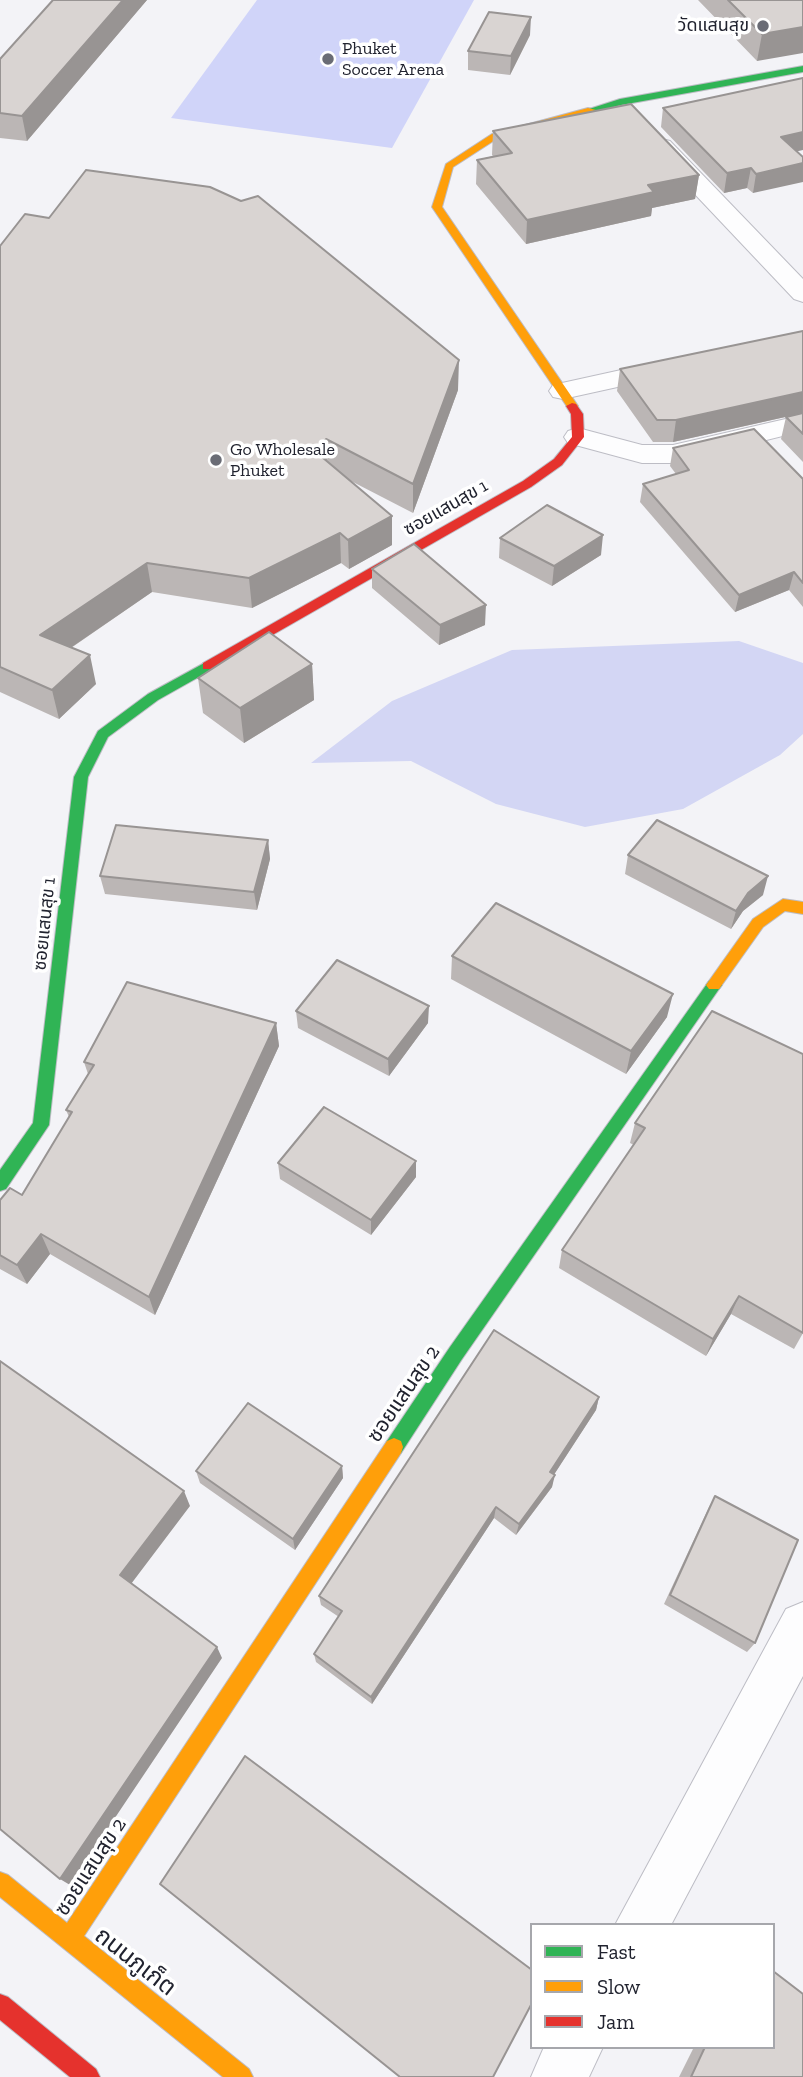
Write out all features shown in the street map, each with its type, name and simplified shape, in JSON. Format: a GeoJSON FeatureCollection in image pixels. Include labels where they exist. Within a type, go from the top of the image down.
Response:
{"type":"FeatureCollection","features":[{"type":"Feature","properties":{"kind":"street"},"geometry":{"type":"LineString","coordinates":[[803,69],[620,102],[495,136],[449,166],[437,207],[564,391],[577,414],[578,437],[642,454],[674,454],[766,444],[803,424]]}},
{"type":"Feature","properties":{"kind":"street"},"geometry":{"type":"LineString","coordinates":[[620,102],[803,294]]}},
{"type":"Feature","properties":{"kind":"street"},"geometry":{"type":"LineString","coordinates":[[564,391],[696,362]]}},
{"type":"Feature","properties":{"kind":"street","name":"ซอยแสนสุข 1"},"geometry":{"type":"LineString","coordinates":[[0,1184],[41,1125],[81,777],[103,734],[153,697],[527,484],[558,463],[578,437]]}},
{"type":"Feature","properties":{"kind":"street","name":"ซอยแสนสุข 2"},"geometry":{"type":"LineString","coordinates":[[69,1939],[456,1353],[758,923],[783,905],[803,908]]}},
{"type":"Feature","properties":{"kind":"street"},"geometry":{"type":"LineString","coordinates":[[643,1923],[803,1626]]}},
{"type":"Feature","properties":{"kind":"street","name":"ถนนภูเก็ต"},"geometry":{"type":"LineString","coordinates":[[0,1883],[241,2077]]}},
{"type":"Feature","properties":{"kind":"street"},"geometry":{"type":"LineString","coordinates":[[0,2005],[88,2077]]}},
{"type":"Feature","properties":{"kind":"street"},"geometry":{"type":"LineString","coordinates":[[559,2077],[574,2049]]}},
{"type":"Feature","properties":{"kind":"shaded area","name":"Phuket Soccer Arena"},"geometry":{"type":"Polygon","coordinates":[[[257,0],[474,0],[392,148],[171,118],[257,0]]]}},
{"type":"Feature","properties":{"kind":"shaded area"},"geometry":{"type":"Polygon","coordinates":[[[739,641],[803,663],[803,734],[780,755],[683,809],[585,827],[496,804],[411,761],[311,763],[392,701],[512,650],[739,641]]]}},
{"type":"Feature","properties":{"kind":"building"},"geometry":{"type":"Polygon","coordinates":[[[53,0],[123,0],[22,116],[0,113],[0,59],[53,0]]]}},
{"type":"Feature","properties":{"kind":"building"},"geometry":{"type":"Polygon","coordinates":[[[728,0],[803,0],[803,27],[762,34],[728,0]]]}},
{"type":"Feature","properties":{"kind":"building"},"geometry":{"type":"Polygon","coordinates":[[[489,12],[531,17],[511,56],[468,51],[489,12]]]}},
{"type":"Feature","properties":{"kind":"building"},"geometry":{"type":"Polygon","coordinates":[[[803,78],[803,132],[781,137],[803,157],[803,163],[756,174],[751,168],[727,173],[663,108],[803,78]]]}},
{"type":"Feature","properties":{"kind":"building"},"geometry":{"type":"Polygon","coordinates":[[[631,104],[699,175],[648,185],[654,192],[527,220],[477,160],[512,153],[493,131],[631,104]]]}},
{"type":"Feature","properties":{"kind":"building","name":"Go Wholesale Phuket"},"geometry":{"type":"Polygon","coordinates":[[[86,170],[210,187],[241,201],[258,196],[459,360],[413,484],[326,439],[316,452],[392,516],[348,540],[340,533],[249,578],[147,563],[40,635],[90,655],[52,690],[0,667],[0,246],[25,214],[49,218],[86,170]]]}},
{"type":"Feature","properties":{"kind":"building"},"geometry":{"type":"Polygon","coordinates":[[[803,331],[803,392],[676,420],[657,420],[620,369],[803,331]]]}},
{"type":"Feature","properties":{"kind":"building"},"geometry":{"type":"Polygon","coordinates":[[[803,413],[803,434],[786,417],[803,413]]]}},
{"type":"Feature","properties":{"kind":"building"},"geometry":{"type":"Polygon","coordinates":[[[754,429],[803,479],[803,583],[794,572],[739,595],[643,484],[689,470],[673,448],[754,429]]]}},
{"type":"Feature","properties":{"kind":"building"},"geometry":{"type":"Polygon","coordinates":[[[547,505],[603,535],[554,566],[500,538],[547,505]]]}},
{"type":"Feature","properties":{"kind":"building"},"geometry":{"type":"Polygon","coordinates":[[[414,544],[486,605],[440,625],[372,569],[414,544]]]}},
{"type":"Feature","properties":{"kind":"building"},"geometry":{"type":"Polygon","coordinates":[[[269,632],[312,664],[240,708],[198,678],[269,632]]]}},
{"type":"Feature","properties":{"kind":"building"},"geometry":{"type":"Polygon","coordinates":[[[657,820],[768,876],[748,893],[736,911],[628,855],[657,820]]]}},
{"type":"Feature","properties":{"kind":"building"},"geometry":{"type":"Polygon","coordinates":[[[116,825],[268,840],[254,892],[100,876],[116,825]]]}},
{"type":"Feature","properties":{"kind":"building"},"geometry":{"type":"Polygon","coordinates":[[[496,903],[673,994],[631,1051],[452,956],[496,903]]]}},
{"type":"Feature","properties":{"kind":"building"},"geometry":{"type":"Polygon","coordinates":[[[337,960],[429,1006],[388,1059],[296,1011],[337,960]]]}},
{"type":"Feature","properties":{"kind":"building"},"geometry":{"type":"Polygon","coordinates":[[[127,982],[276,1023],[149,1297],[41,1234],[17,1265],[0,1255],[0,1200],[10,1188],[22,1195],[72,1112],[66,1110],[94,1065],[84,1062],[127,982]]]}},
{"type":"Feature","properties":{"kind":"building"},"geometry":{"type":"Polygon","coordinates":[[[712,1011],[803,1054],[803,1333],[739,1296],[713,1339],[562,1250],[645,1128],[635,1123],[712,1011]]]}},
{"type":"Feature","properties":{"kind":"building"},"geometry":{"type":"Polygon","coordinates":[[[324,1107],[416,1161],[371,1220],[278,1163],[324,1107]]]}},
{"type":"Feature","properties":{"kind":"building"},"geometry":{"type":"Polygon","coordinates":[[[494,1330],[599,1397],[550,1472],[555,1475],[519,1524],[496,1507],[371,1697],[314,1654],[342,1611],[319,1596],[494,1330]]]}},
{"type":"Feature","properties":{"kind":"building"},"geometry":{"type":"Polygon","coordinates":[[[0,1361],[184,1491],[120,1575],[217,1647],[60,1879],[0,1829],[0,1361]]]}},
{"type":"Feature","properties":{"kind":"building"},"geometry":{"type":"Polygon","coordinates":[[[248,1403],[342,1466],[293,1539],[196,1471],[248,1403]]]}},
{"type":"Feature","properties":{"kind":"building"},"geometry":{"type":"Polygon","coordinates":[[[715,1496],[798,1540],[755,1643],[670,1595],[715,1496]]]}},
{"type":"Feature","properties":{"kind":"building"},"geometry":{"type":"Polygon","coordinates":[[[245,1756],[530,1969],[530,2007],[493,2077],[400,2077],[160,1884],[245,1756]]]}},
{"type":"Feature","properties":{"kind":"building"},"geometry":{"type":"Polygon","coordinates":[[[775,1973],[803,1994],[803,2077],[691,2077],[704,2049],[775,2049],[775,1973]]]}},
{"type":"Feature","properties":{"kind":"traffic: fast"},"geometry":{"type":"LineString","coordinates":[[591,110],[620,102],[803,69]]}},
{"type":"Feature","properties":{"kind":"traffic: fast"},"geometry":{"type":"LineString","coordinates":[[0,1184],[41,1125],[81,777],[103,734],[153,697],[208,666]]}},
{"type":"Feature","properties":{"kind":"traffic: fast"},"geometry":{"type":"LineString","coordinates":[[394,1447],[456,1353],[714,985]]}},
{"type":"Feature","properties":{"kind":"traffic: slow"},"geometry":{"type":"LineString","coordinates":[[572,406],[437,207],[449,166],[495,136],[591,110]]}},
{"type":"Feature","properties":{"kind":"traffic: slow"},"geometry":{"type":"LineString","coordinates":[[714,985],[758,923],[783,905],[803,908]]}},
{"type":"Feature","properties":{"kind":"traffic: slow"},"geometry":{"type":"LineString","coordinates":[[69,1939],[394,1447]]}},
{"type":"Feature","properties":{"kind":"traffic: slow"},"geometry":{"type":"LineString","coordinates":[[0,1883],[241,2077]]}},
{"type":"Feature","properties":{"kind":"traffic: jam"},"geometry":{"type":"LineString","coordinates":[[208,666],[527,484],[558,462],[578,437],[577,414],[572,406]]}},
{"type":"Feature","properties":{"kind":"traffic: jam"},"geometry":{"type":"LineString","coordinates":[[0,2005],[88,2077]]}},
{"type":"Feature","properties":{"kind":"place","name":"วัดแสนสุข"},"geometry":{"type":"Point","coordinates":[763,26]}},
{"type":"Feature","properties":{"kind":"place","name":"Phuket Soccer Arena"},"geometry":{"type":"Point","coordinates":[328,59]}},
{"type":"Feature","properties":{"kind":"place","name":"Go Wholesale Phuket"},"geometry":{"type":"Point","coordinates":[216,460]}}]}
